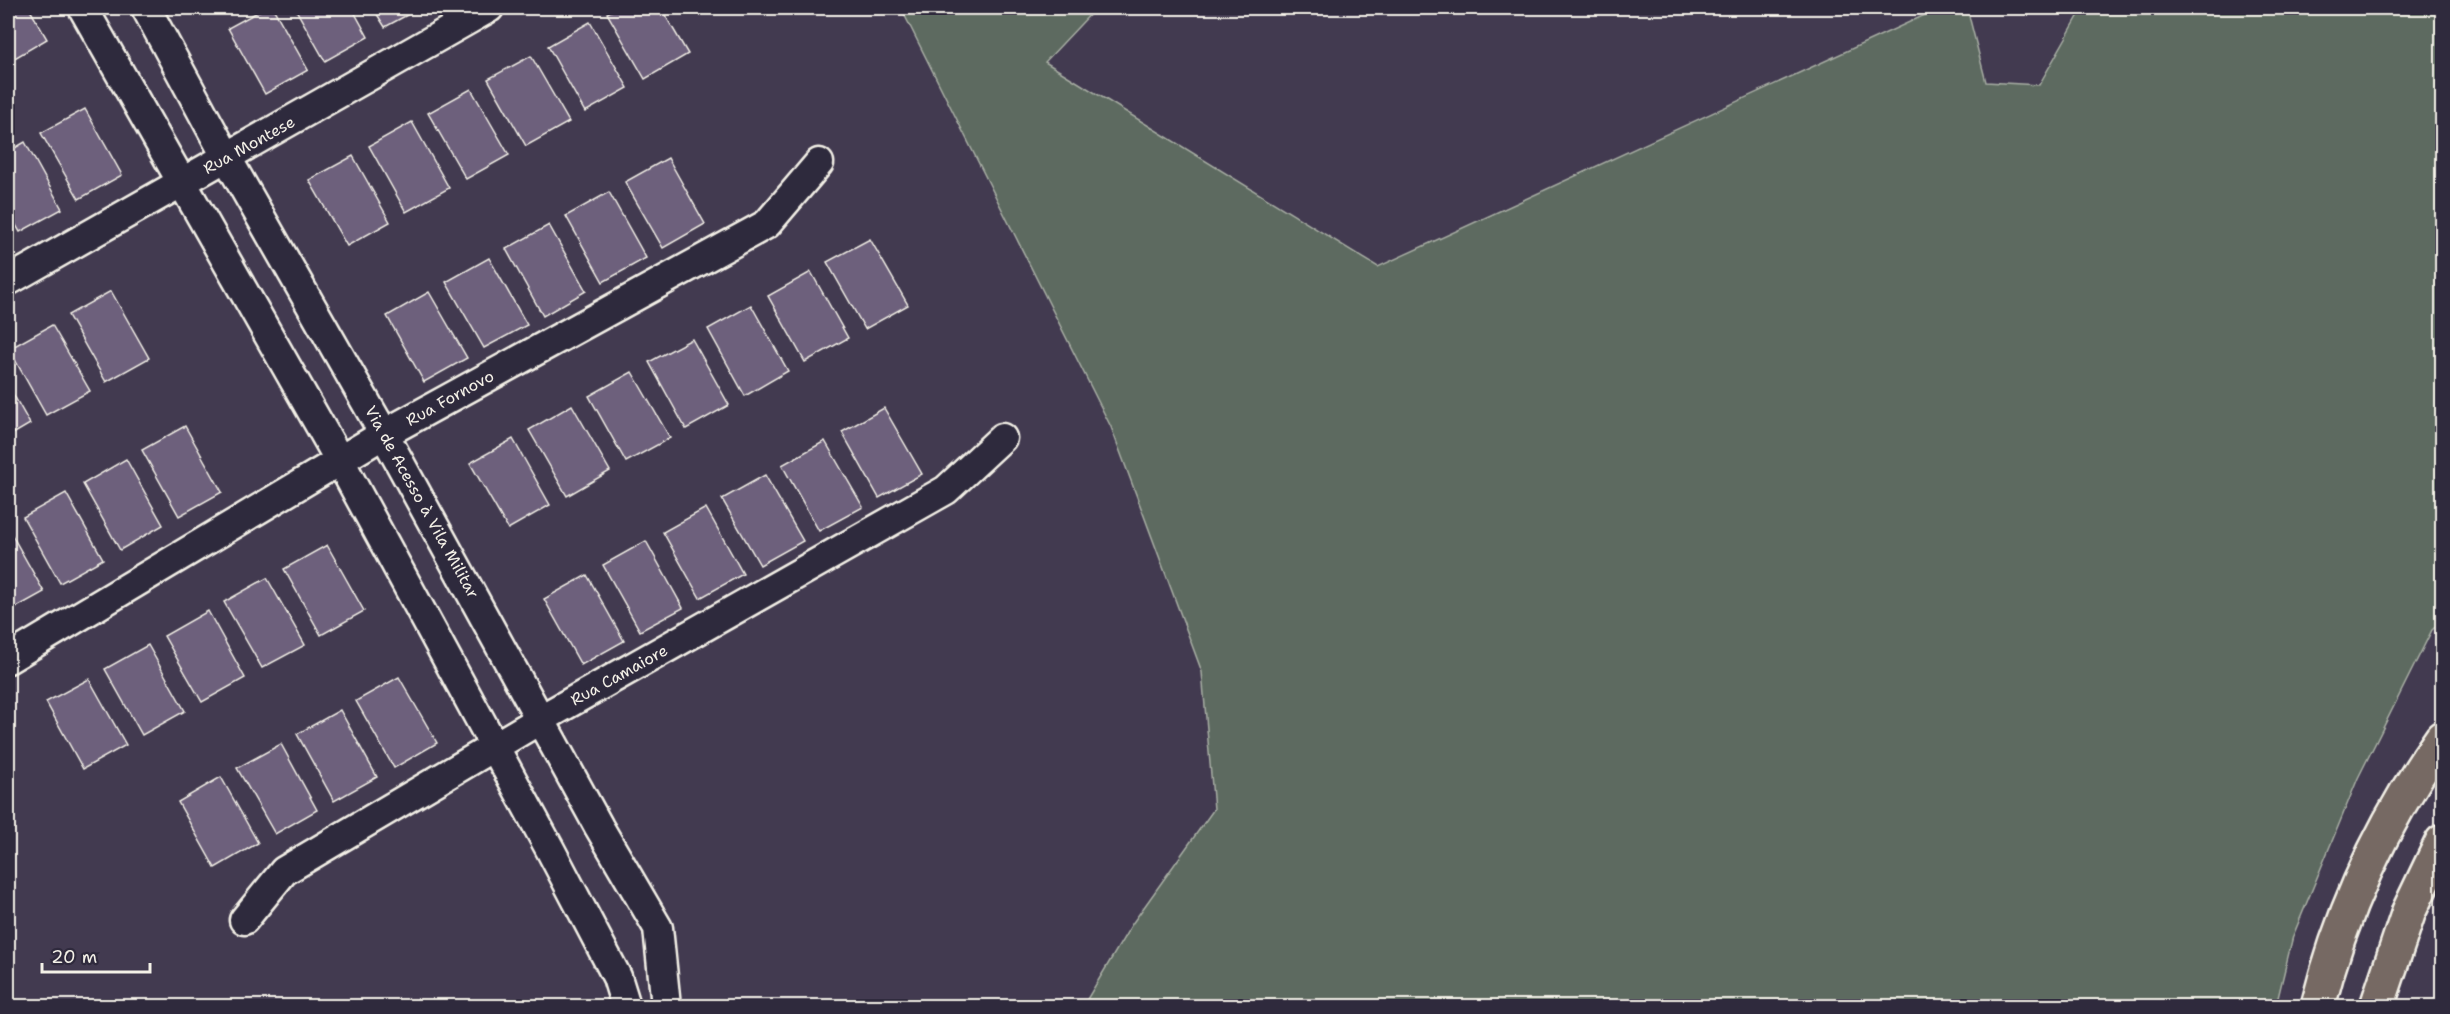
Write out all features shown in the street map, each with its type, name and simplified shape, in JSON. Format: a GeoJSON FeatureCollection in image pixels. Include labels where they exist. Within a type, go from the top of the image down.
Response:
{"type":"FeatureCollection","features":[{"type":"Feature","properties":{"kind":"main road"},"geometry":{"type":"LineString","coordinates":[[2318,1006],[2344,916],[2365,869],[2420,769],[2442,738]]}},
{"type":"Feature","properties":{"kind":"main road"},"geometry":{"type":"LineString","coordinates":[[2377,1006],[2409,911],[2442,842]]}},
{"type":"Feature","properties":{"kind":"street"},"geometry":{"type":"LineString","coordinates":[[83,8],[340,461],[551,851],[617,977],[626,1006]]}},
{"type":"Feature","properties":{"kind":"street","name":"Via de Acesso à Vila Militar"},"geometry":{"type":"LineString","coordinates":[[146,8],[226,158],[384,434],[599,827],[658,928],[666,1006]]}},
{"type":"Feature","properties":{"kind":"street","name":"Rua Montese"},"geometry":{"type":"LineString","coordinates":[[8,281],[489,8]]}},
{"type":"Feature","properties":{"kind":"street","name":"Rua Fornovo"},"geometry":{"type":"LineString","coordinates":[[8,659],[384,434],[767,224],[819,163]]}},
{"type":"Feature","properties":{"kind":"street","name":"Rua Camaiore"},"geometry":{"type":"LineString","coordinates":[[244,920],[284,871],[541,718],[946,490],[1002,438]]}},
{"type":"Feature","properties":{"kind":"green space"},"geometry":{"type":"Polygon","coordinates":[[[901,8],[1096,8],[1045,62],[1378,267],[1940,8],[1967,8],[1986,82],[2039,85],[2083,8],[2442,8],[2442,621],[2432,630],[2358,778],[2293,936],[2276,1006],[1083,1006],[1132,924],[1214,809],[1202,672],[1111,427],[901,8]]]}},
{"type":"Feature","properties":{"kind":"building"},"geometry":{"type":"Polygon","coordinates":[[[8,8],[29,8],[47,39],[8,62],[8,8]]]}},
{"type":"Feature","properties":{"kind":"building"},"geometry":{"type":"Polygon","coordinates":[[[265,8],[273,8],[308,70],[265,94],[228,28],[265,8]]]}},
{"type":"Feature","properties":{"kind":"building"},"geometry":{"type":"Polygon","coordinates":[[[295,8],[352,8],[368,37],[325,61],[295,8]]]}},
{"type":"Feature","properties":{"kind":"building"},"geometry":{"type":"Polygon","coordinates":[[[373,8],[420,8],[385,27],[373,8]]]}},
{"type":"Feature","properties":{"kind":"building"},"geometry":{"type":"Polygon","coordinates":[[[617,8],[661,8],[688,54],[645,79],[607,13],[617,8]]]}},
{"type":"Feature","properties":{"kind":"building"},"geometry":{"type":"Polygon","coordinates":[[[590,22],[628,88],[585,112],[548,46],[590,22]]]}},
{"type":"Feature","properties":{"kind":"building"},"geometry":{"type":"Polygon","coordinates":[[[531,56],[569,122],[526,146],[488,79],[531,56]]]}},
{"type":"Feature","properties":{"kind":"building"},"geometry":{"type":"Polygon","coordinates":[[[471,89],[509,155],[466,179],[428,113],[471,89]]]}},
{"type":"Feature","properties":{"kind":"building"},"geometry":{"type":"Polygon","coordinates":[[[85,109],[122,175],[79,199],[41,133],[85,109]]]}},
{"type":"Feature","properties":{"kind":"building"},"geometry":{"type":"Polygon","coordinates":[[[412,122],[449,188],[406,212],[369,146],[412,122]]]}},
{"type":"Feature","properties":{"kind":"building"},"geometry":{"type":"Polygon","coordinates":[[[25,142],[62,209],[20,232],[8,211],[8,152],[25,142]]]}},
{"type":"Feature","properties":{"kind":"building"},"geometry":{"type":"Polygon","coordinates":[[[353,156],[390,222],[347,246],[309,180],[353,156]]]}},
{"type":"Feature","properties":{"kind":"building"},"geometry":{"type":"Polygon","coordinates":[[[668,158],[705,224],[663,248],[625,182],[668,158]]]}},
{"type":"Feature","properties":{"kind":"building"},"geometry":{"type":"Polygon","coordinates":[[[609,192],[646,258],[603,282],[566,216],[609,192]]]}},
{"type":"Feature","properties":{"kind":"building"},"geometry":{"type":"Polygon","coordinates":[[[549,225],[586,291],[543,316],[506,249],[549,225]]]}},
{"type":"Feature","properties":{"kind":"building"},"geometry":{"type":"Polygon","coordinates":[[[870,239],[908,305],[865,329],[827,262],[870,239]]]}},
{"type":"Feature","properties":{"kind":"building"},"geometry":{"type":"Polygon","coordinates":[[[489,258],[527,325],[484,348],[446,282],[489,258]]]}},
{"type":"Feature","properties":{"kind":"building"},"geometry":{"type":"Polygon","coordinates":[[[811,272],[848,338],[805,362],[768,296],[811,272]]]}},
{"type":"Feature","properties":{"kind":"building"},"geometry":{"type":"Polygon","coordinates":[[[111,291],[149,358],[106,382],[68,315],[111,291]]]}},
{"type":"Feature","properties":{"kind":"building"},"geometry":{"type":"Polygon","coordinates":[[[429,292],[467,358],[424,382],[387,316],[429,292]]]}},
{"type":"Feature","properties":{"kind":"building"},"geometry":{"type":"Polygon","coordinates":[[[751,305],[788,371],[745,396],[708,329],[751,305]]]}},
{"type":"Feature","properties":{"kind":"building"},"geometry":{"type":"Polygon","coordinates":[[[52,325],[90,391],[46,415],[9,349],[52,325]]]}},
{"type":"Feature","properties":{"kind":"building"},"geometry":{"type":"Polygon","coordinates":[[[692,339],[729,405],[686,429],[649,362],[692,339]]]}},
{"type":"Feature","properties":{"kind":"building"},"geometry":{"type":"Polygon","coordinates":[[[632,372],[670,438],[626,462],[589,396],[632,372]]]}},
{"type":"Feature","properties":{"kind":"building"},"geometry":{"type":"Polygon","coordinates":[[[8,385],[30,424],[8,437],[8,385]]]}},
{"type":"Feature","properties":{"kind":"building"},"geometry":{"type":"Polygon","coordinates":[[[572,405],[610,471],[567,496],[529,430],[572,405]]]}},
{"type":"Feature","properties":{"kind":"building"},"geometry":{"type":"Polygon","coordinates":[[[884,408],[922,474],[879,498],[842,432],[884,408]]]}},
{"type":"Feature","properties":{"kind":"building"},"geometry":{"type":"Polygon","coordinates":[[[185,426],[222,492],[179,516],[142,450],[185,426]]]}},
{"type":"Feature","properties":{"kind":"building"},"geometry":{"type":"Polygon","coordinates":[[[513,439],[550,505],[508,529],[470,463],[513,439]]]}},
{"type":"Feature","properties":{"kind":"building"},"geometry":{"type":"Polygon","coordinates":[[[825,441],[863,507],[819,531],[782,465],[825,441]]]}},
{"type":"Feature","properties":{"kind":"building"},"geometry":{"type":"Polygon","coordinates":[[[126,459],[163,525],[120,550],[83,484],[126,459]]]}},
{"type":"Feature","properties":{"kind":"building"},"geometry":{"type":"Polygon","coordinates":[[[765,475],[803,541],[760,565],[722,499],[765,475]]]}},
{"type":"Feature","properties":{"kind":"building"},"geometry":{"type":"Polygon","coordinates":[[[66,493],[103,559],[60,583],[23,517],[66,493]]]}},
{"type":"Feature","properties":{"kind":"building"},"geometry":{"type":"Polygon","coordinates":[[[706,508],[743,574],[700,598],[663,532],[706,508]]]}},
{"type":"Feature","properties":{"kind":"building"},"geometry":{"type":"Polygon","coordinates":[[[8,528],[44,592],[8,612],[8,528]]]}},
{"type":"Feature","properties":{"kind":"building"},"geometry":{"type":"Polygon","coordinates":[[[646,541],[683,608],[640,631],[603,565],[646,541]]]}},
{"type":"Feature","properties":{"kind":"building"},"geometry":{"type":"Polygon","coordinates":[[[327,545],[364,611],[321,635],[284,569],[327,545]]]}},
{"type":"Feature","properties":{"kind":"building"},"geometry":{"type":"Polygon","coordinates":[[[587,575],[624,641],[581,665],[544,599],[587,575]]]}},
{"type":"Feature","properties":{"kind":"building"},"geometry":{"type":"Polygon","coordinates":[[[267,578],[305,645],[262,668],[224,602],[267,578]]]}},
{"type":"Feature","properties":{"kind":"building"},"geometry":{"type":"Polygon","coordinates":[[[208,611],[245,678],[202,702],[164,636],[208,611]]]}},
{"type":"Feature","properties":{"kind":"building"},"geometry":{"type":"Polygon","coordinates":[[[148,645],[185,711],[142,735],[105,669],[148,645]]]}},
{"type":"Feature","properties":{"kind":"building"},"geometry":{"type":"Polygon","coordinates":[[[399,677],[437,743],[394,768],[356,701],[399,677]]]}},
{"type":"Feature","properties":{"kind":"building"},"geometry":{"type":"Polygon","coordinates":[[[89,679],[126,745],[83,769],[46,702],[89,679]]]}},
{"type":"Feature","properties":{"kind":"building"},"geometry":{"type":"Polygon","coordinates":[[[340,710],[377,777],[334,801],[297,734],[340,710]]]}},
{"type":"Feature","properties":{"kind":"building"},"geometry":{"type":"Polygon","coordinates":[[[281,744],[317,810],[275,834],[237,768],[281,744]]]}},
{"type":"Feature","properties":{"kind":"building"},"geometry":{"type":"Polygon","coordinates":[[[221,777],[258,843],[215,868],[178,802],[221,777]]]}}]}
